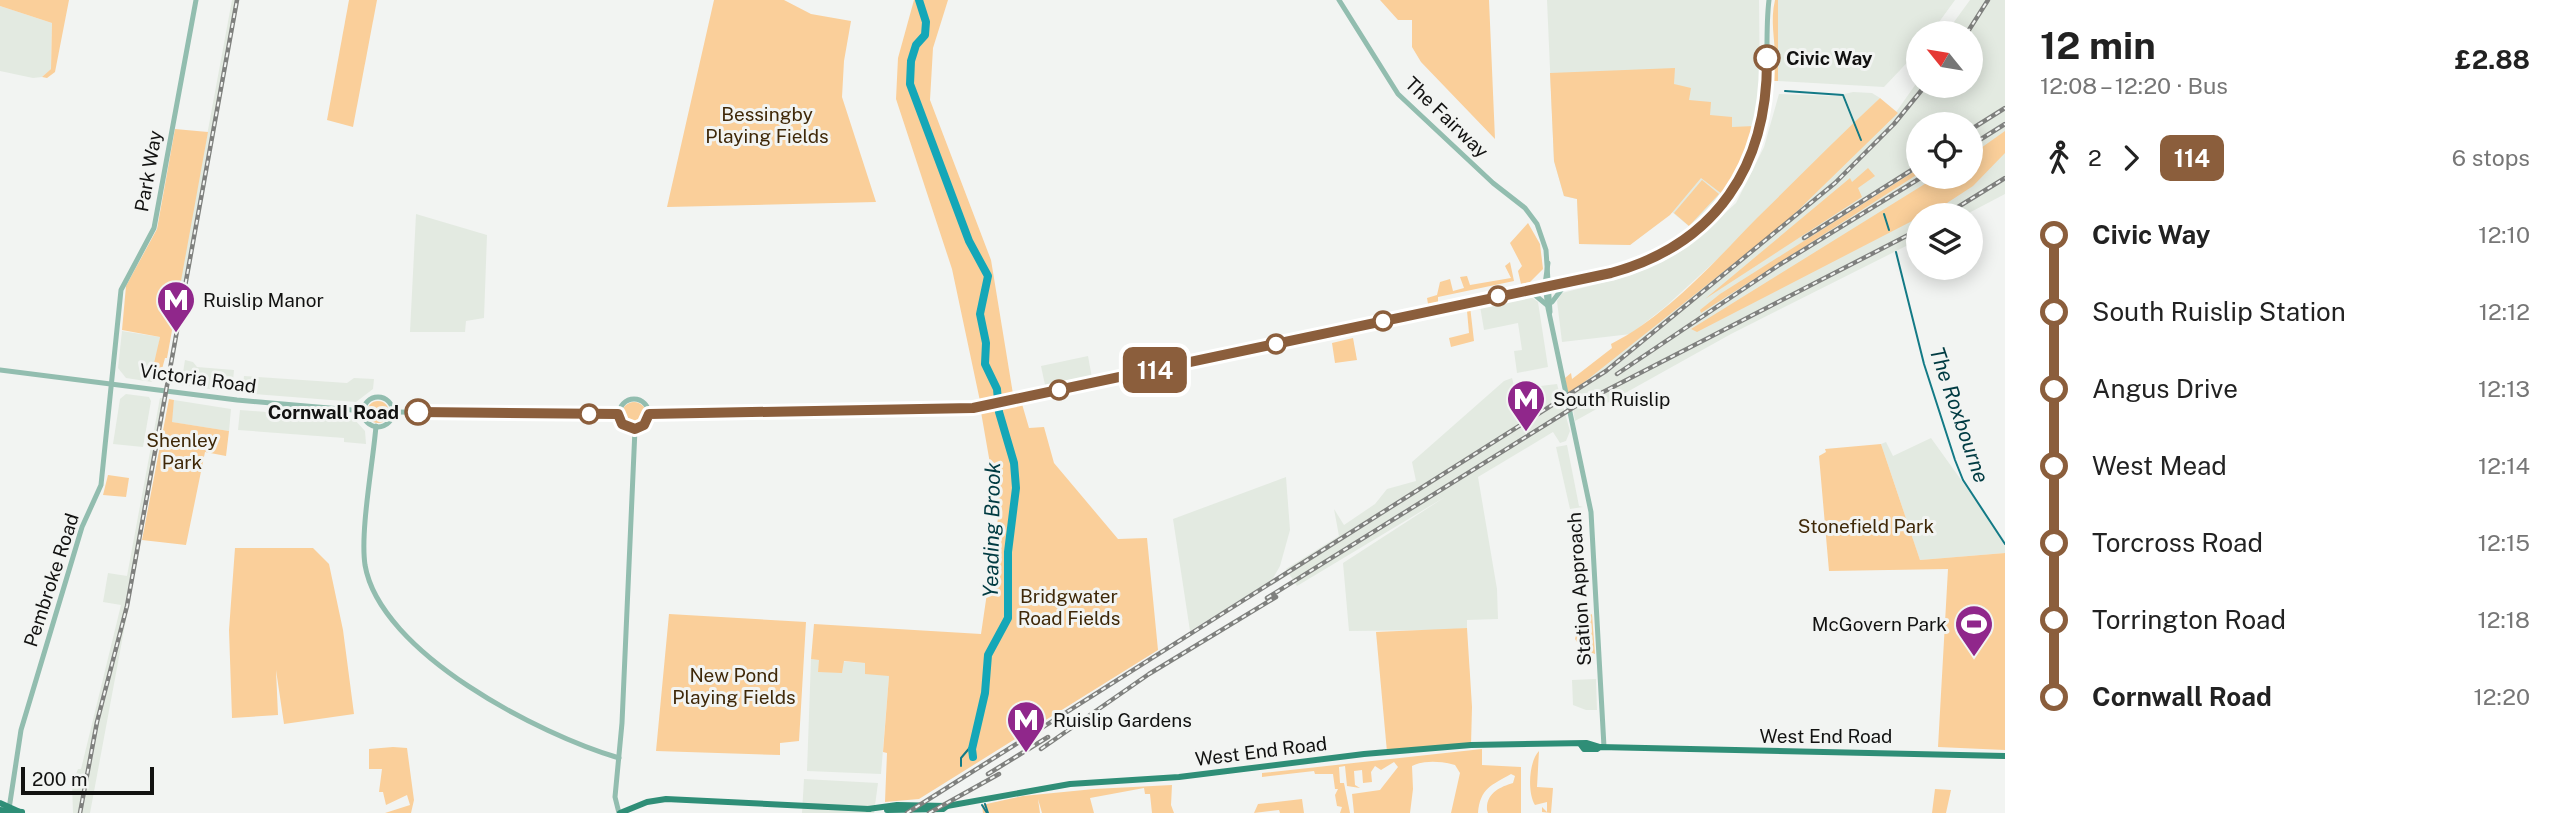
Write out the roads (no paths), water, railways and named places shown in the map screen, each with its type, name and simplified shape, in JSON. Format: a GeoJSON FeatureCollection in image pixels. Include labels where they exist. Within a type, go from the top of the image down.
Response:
{"type":"FeatureCollection","features":[{"type":"Feature","properties":{"kind":"main road","name":"West End Road"},"geometry":{"type":"LineString","coordinates":[[619,813],[647,802],[666,799],[868,809],[897,805],[945,807],[1070,784],[1176,777],[1364,754],[1471,745],[1581,745],[1589,749],[1602,747],[1793,753],[1952,753],[2005,757]]}},
{"type":"Feature","properties":{"kind":"main road"},"geometry":{"type":"LineString","coordinates":[[5,808],[22,813]]}},
{"type":"Feature","properties":{"kind":"street","name":"Park Way"},"geometry":{"type":"LineString","coordinates":[[112,382],[121,290],[154,228],[196,0]]}},
{"type":"Feature","properties":{"kind":"street","name":"The Fairway"},"geometry":{"type":"LineString","coordinates":[[1339,0],[1398,94],[1493,183],[1525,208],[1540,230],[1548,266]]}},
{"type":"Feature","properties":{"kind":"street","name":"Victoria Road"},"geometry":{"type":"LineString","coordinates":[[0,370],[112,382],[237,400],[363,411],[371,399],[380,397],[391,404],[393,412],[618,414],[625,401],[634,398],[646,405],[649,414],[973,408],[1275,344],[1298,343],[1527,289],[1622,270],[1661,254],[1696,231],[1724,205],[1745,167],[1761,125],[1767,86],[1769,0]]}},
{"type":"Feature","properties":{"kind":"street"},"geometry":{"type":"LineString","coordinates":[[1548,266],[1553,274],[1568,281],[1552,302],[1549,311]]}},
{"type":"Feature","properties":{"kind":"street"},"geometry":{"type":"LineString","coordinates":[[1548,266],[1552,302]]}},
{"type":"Feature","properties":{"kind":"street"},"geometry":{"type":"LineString","coordinates":[[1548,266],[1527,289],[1541,298],[1549,311]]}},
{"type":"Feature","properties":{"kind":"street","name":"Station Approach"},"geometry":{"type":"LineString","coordinates":[[1548,285],[1549,311],[1591,512],[1600,657],[1602,747]]}},
{"type":"Feature","properties":{"kind":"street","name":"Pembroke Road"},"geometry":{"type":"LineString","coordinates":[[5,808],[17,748],[38,671],[82,527],[101,485],[112,382]]}},
{"type":"Feature","properties":{"kind":"street"},"geometry":{"type":"LineString","coordinates":[[363,411],[368,423],[376,426],[386,425],[393,412]]}},
{"type":"Feature","properties":{"kind":"street"},"geometry":{"type":"LineString","coordinates":[[618,414],[622,424],[635,429],[644,425],[649,414]]}},
{"type":"Feature","properties":{"kind":"street"},"geometry":{"type":"LineString","coordinates":[[376,426],[365,563],[383,612],[423,653],[468,685],[552,731],[619,758]]}},
{"type":"Feature","properties":{"kind":"street"},"geometry":{"type":"LineString","coordinates":[[619,813],[615,797],[635,429]]}},
{"type":"Feature","properties":{"kind":"waterway","name":"Yeading Brook"},"geometry":{"type":"LineString","coordinates":[[919,0],[926,22],[925,35],[916,45],[911,61],[910,84],[969,241],[988,276],[980,314],[986,343],[985,364],[997,389],[999,412],[1014,463],[1016,488],[1008,552],[1008,618],[988,655],[985,693],[972,749],[973,757]]}},
{"type":"Feature","properties":{"kind":"waterway","name":"The Roxbourne"},"geometry":{"type":"LineString","coordinates":[[1785,91],[1843,95],[1861,140]]}},
{"type":"Feature","properties":{"kind":"waterway","name":"The Roxbourne"},"geometry":{"type":"LineString","coordinates":[[1884,214],[1889,230]]}},
{"type":"Feature","properties":{"kind":"waterway","name":"The Roxbourne"},"geometry":{"type":"LineString","coordinates":[[1896,252],[1924,364],[1955,460],[1963,480],[2005,544]]}},
{"type":"Feature","properties":{"kind":"waterway","name":"Yeading Brook"},"geometry":{"type":"LineString","coordinates":[[961,766],[961,758],[972,745]]}},
{"type":"Feature","properties":{"kind":"waterway","name":"Yeading Brook"},"geometry":{"type":"LineString","coordinates":[[985,804],[988,813]]}},
{"type":"Feature","properties":{"kind":"waterway","name":"Yeading Brook"},"geometry":{"type":"LineString","coordinates":[[982,805],[987,813]]}},
{"type":"Feature","properties":{"kind":"railway"},"geometry":{"type":"LineString","coordinates":[[80,813],[97,722],[127,606],[237,0]]}},
{"type":"Feature","properties":{"kind":"railway"},"geometry":{"type":"LineString","coordinates":[[1975,21],[1988,0]]}},
{"type":"Feature","properties":{"kind":"railway"},"geometry":{"type":"LineString","coordinates":[[907,813],[1606,371],[1835,183],[1894,124],[1915,98]]}},
{"type":"Feature","properties":{"kind":"railway"},"geometry":{"type":"LineString","coordinates":[[1983,122],[2005,108]]}},
{"type":"Feature","properties":{"kind":"railway"},"geometry":{"type":"LineString","coordinates":[[1983,138],[2005,124]]}},
{"type":"Feature","properties":{"kind":"railway"},"geometry":{"type":"LineString","coordinates":[[1804,238],[1906,174]]}},
{"type":"Feature","properties":{"kind":"railway"},"geometry":{"type":"LineString","coordinates":[[1964,203],[2005,178]]}},
{"type":"Feature","properties":{"kind":"railway"},"geometry":{"type":"LineString","coordinates":[[1617,374],[1779,265],[1906,187]]}},
{"type":"Feature","properties":{"kind":"railway"},"geometry":{"type":"LineString","coordinates":[[1267,598],[1574,407],[1906,236]]}},
{"type":"Feature","properties":{"kind":"railway"},"geometry":{"type":"LineString","coordinates":[[1041,749],[1149,674],[1276,597]]}},
{"type":"Feature","properties":{"kind":"railway"},"geometry":{"type":"LineString","coordinates":[[988,774],[1048,737]]}},
{"type":"Feature","properties":{"kind":"railway"},"geometry":{"type":"LineString","coordinates":[[929,813],[999,774]]}},
{"type":"Feature","properties":{"kind":"place","name":"Civic Way"},"geometry":{"type":"Point","coordinates":[1767,58]}},
{"type":"Feature","properties":{"kind":"place","name":"Ruislip Manor"},"geometry":{"type":"Point","coordinates":[176,334]}},
{"type":"Feature","properties":{"kind":"place","name":"Cornwall Road"},"geometry":{"type":"Point","coordinates":[418,412]}},
{"type":"Feature","properties":{"kind":"place","name":"South Ruislip"},"geometry":{"type":"Point","coordinates":[1526,433]}},
{"type":"Feature","properties":{"kind":"place","name":"McGovern Park"},"geometry":{"type":"Point","coordinates":[1974,658]}},
{"type":"Feature","properties":{"kind":"place","name":"Ruislip Gardens"},"geometry":{"type":"Point","coordinates":[1026,754]}},
{"type":"Feature","properties":{"kind":"park label","name":"Bessingby Playing Fields"},"geometry":{"type":"Point","coordinates":[767,125]}},
{"type":"Feature","properties":{"kind":"park label","name":"Shenley Park"},"geometry":{"type":"Point","coordinates":[182,451]}},
{"type":"Feature","properties":{"kind":"park label","name":"Stonefield Park"},"geometry":{"type":"Point","coordinates":[1866,526]}},
{"type":"Feature","properties":{"kind":"park label","name":"Bridgwater Road Fields"},"geometry":{"type":"Point","coordinates":[1069,607]}},
{"type":"Feature","properties":{"kind":"park label","name":"New Pond Playing Fields"},"geometry":{"type":"Point","coordinates":[734,686]}}]}
